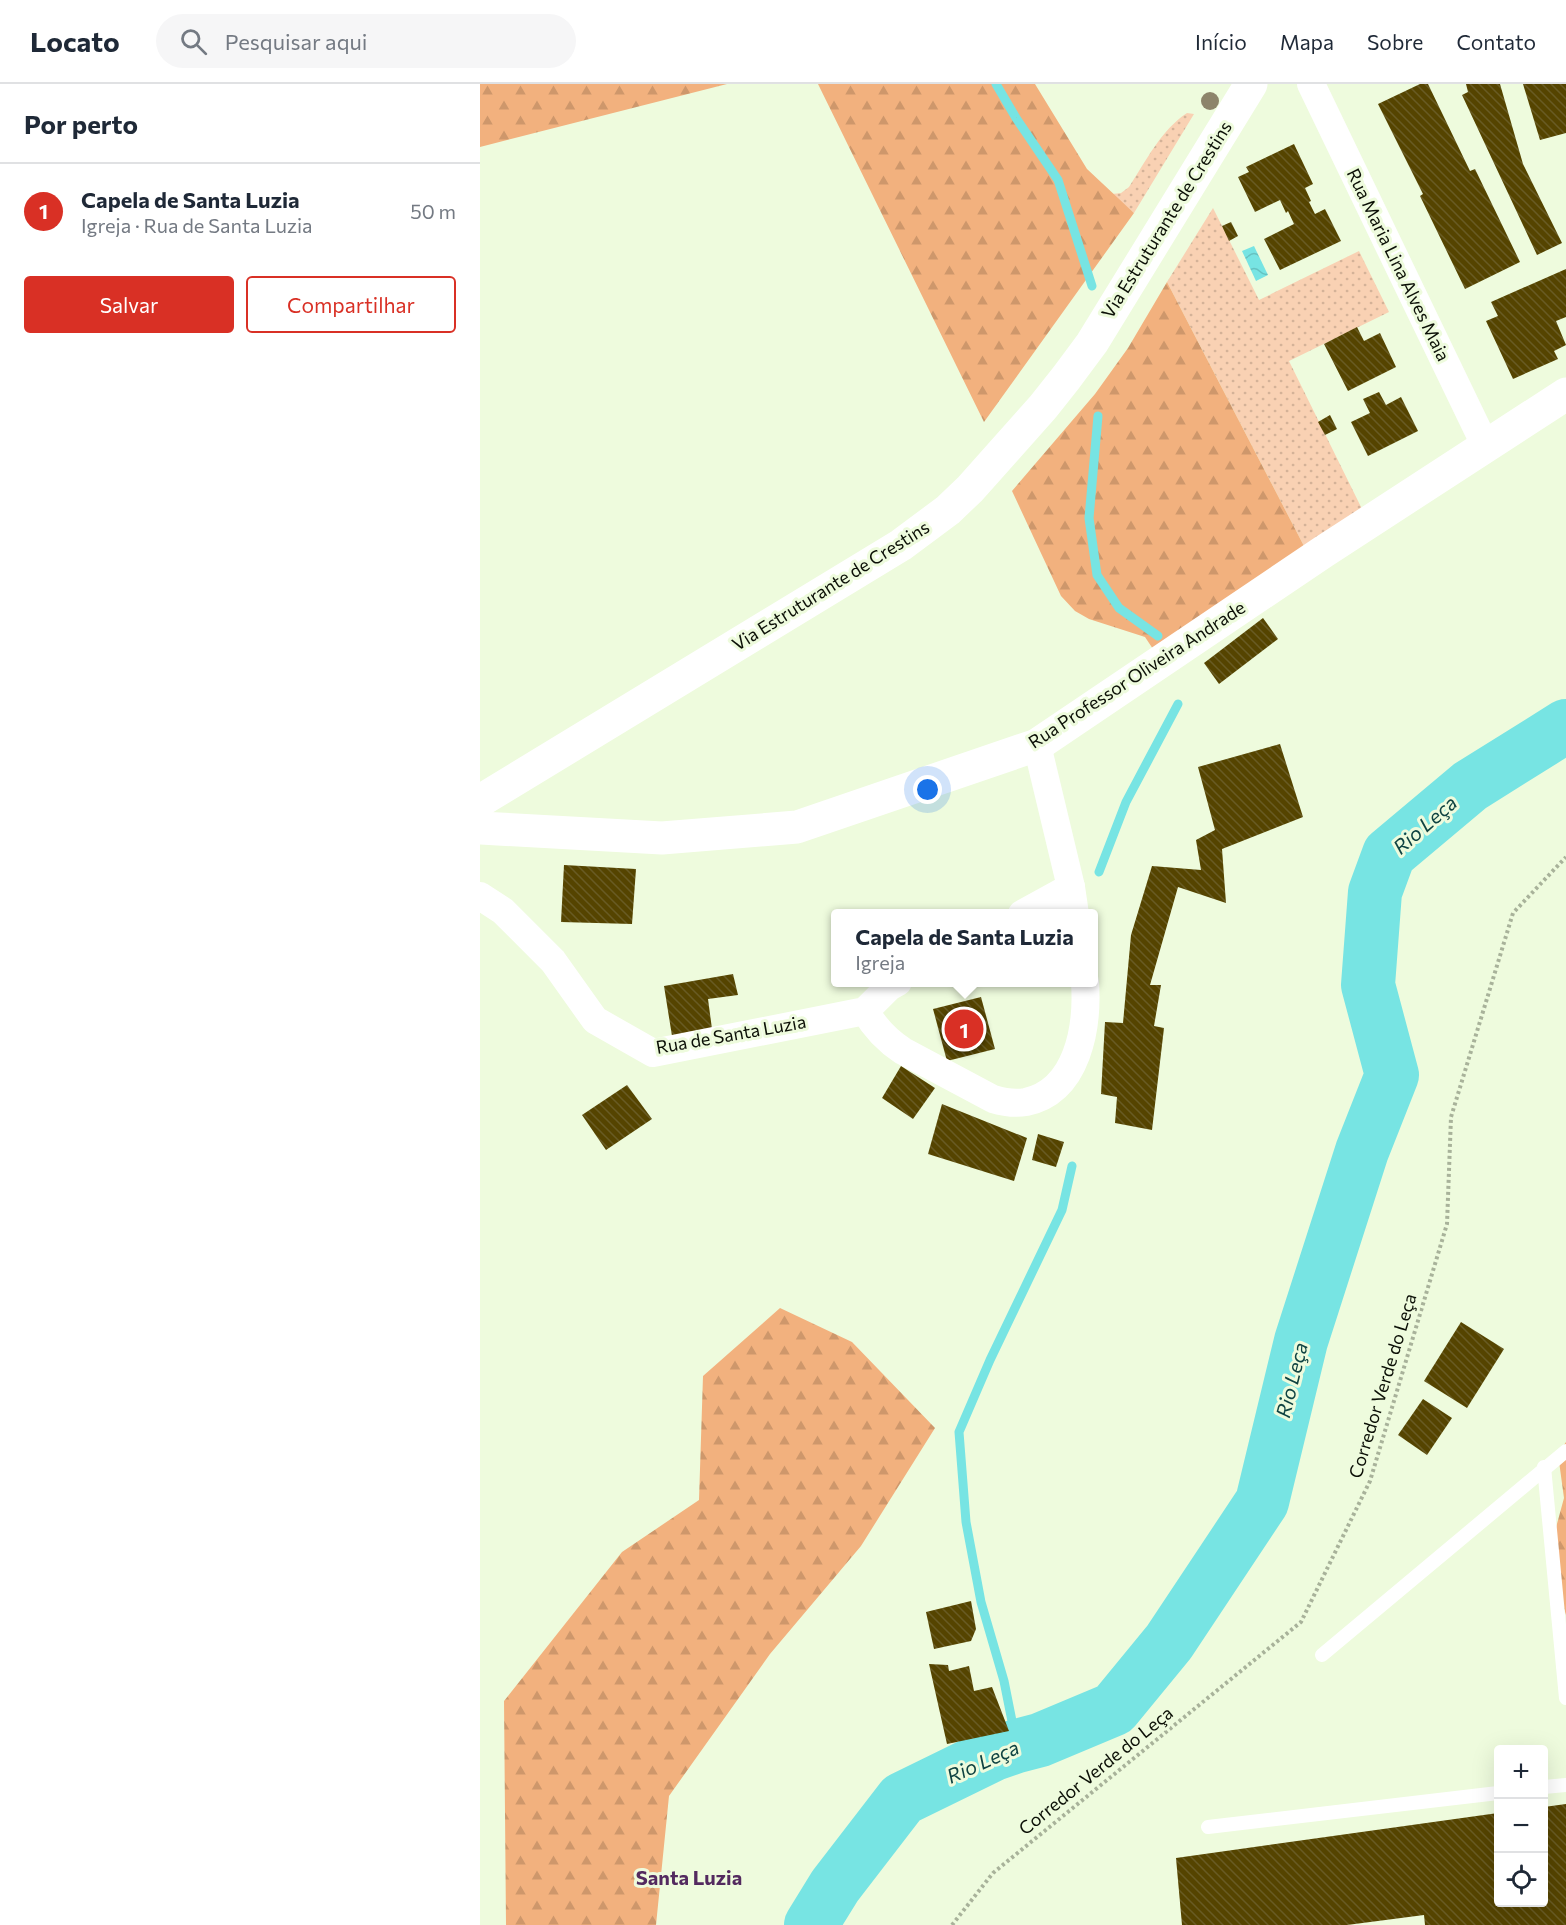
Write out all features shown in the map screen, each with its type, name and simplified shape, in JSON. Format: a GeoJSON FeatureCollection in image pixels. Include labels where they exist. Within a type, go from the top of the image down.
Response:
{"type":"FeatureCollection","features":[{"type":"Feature","properties":{"kind":"street","name":"Via Estruturante de Crestins"},"geometry":{"type":"LineString","coordinates":[[480,801],[901,545],[940,516],[970,489],[1043,407],[1092,343],[1251,84]]}},
{"type":"Feature","properties":{"kind":"street","name":"Rua Maria Lina Alves Maia"},"geometry":{"type":"LineString","coordinates":[[1311,84],[1486,447]]}},
{"type":"Feature","properties":{"kind":"street","name":"Rua Professor Oliveira Andrade"},"geometry":{"type":"LineString","coordinates":[[480,828],[662,838],[797,827],[1037,745],[1323,552],[1566,394]]}},
{"type":"Feature","properties":{"kind":"street"},"geometry":{"type":"LineString","coordinates":[[1037,745],[1073,900],[1041,909]]}},
{"type":"Feature","properties":{"kind":"street","name":"Rua de Santa Luzia"},"geometry":{"type":"LineString","coordinates":[[480,896],[503,911],[553,961],[595,1020],[653,1053],[865,1011]]}},
{"type":"Feature","properties":{"kind":"street"},"geometry":{"type":"LineString","coordinates":[[889,987],[865,1011],[880,1033],[903,1051],[993,1100],[1008,1103],[1025,1102],[1040,1097],[1053,1089],[1065,1077],[1080,1045],[1085,987]]}},
{"type":"Feature","properties":{"kind":"lane"},"geometry":{"type":"LineString","coordinates":[[1322,1655],[1544,1467],[1566,1451]]}},
{"type":"Feature","properties":{"kind":"lane"},"geometry":{"type":"LineString","coordinates":[[1544,1467],[1566,1698]]}},
{"type":"Feature","properties":{"kind":"lane"},"geometry":{"type":"LineString","coordinates":[[1548,1787],[1566,1785]]}},
{"type":"Feature","properties":{"kind":"lane"},"geometry":{"type":"LineString","coordinates":[[1208,1827],[1494,1793]]}},
{"type":"Feature","properties":{"kind":"path","name":"Corredor Verde do Leça"},"geometry":{"type":"LineString","coordinates":[[952,1925],[993,1873],[1300,1622],[1370,1480],[1447,1224],[1451,1117],[1513,913],[1566,857]]}},
{"type":"Feature","properties":{"kind":"shaded area"},"geometry":{"type":"Polygon","coordinates":[[[1187,113],[1194,114],[1134,213],[1112,194],[1121,193],[1129,187],[1169,128],[1187,113]]]}},
{"type":"Feature","properties":{"kind":"shaded area"},"geometry":{"type":"Polygon","coordinates":[[[1213,208],[1259,300],[1359,251],[1389,312],[1289,361],[1362,509],[1305,548],[1167,282],[1213,208]]]}},
{"type":"Feature","properties":{"kind":"green space"},"geometry":{"type":"Polygon","coordinates":[[[480,84],[727,84],[480,147],[480,84]]]}},
{"type":"Feature","properties":{"kind":"green space"},"geometry":{"type":"Polygon","coordinates":[[[818,84],[1035,84],[1087,169],[1134,213],[984,422],[818,84]]]}},
{"type":"Feature","properties":{"kind":"green space"},"geometry":{"type":"Polygon","coordinates":[[[1167,282],[1305,548],[1153,649],[1145,637],[1089,619],[1075,611],[1061,596],[1012,491],[1095,394],[1128,348],[1167,282]]]}},
{"type":"Feature","properties":{"kind":"green space"},"geometry":{"type":"Polygon","coordinates":[[[780,1308],[852,1342],[935,1428],[861,1546],[770,1654],[669,1796],[656,1925],[506,1925],[504,1701],[622,1552],[699,1500],[703,1376],[780,1308]]]}},
{"type":"Feature","properties":{"kind":"green space"},"geometry":{"type":"Polygon","coordinates":[[[1566,1442],[1566,1615],[1551,1565],[1551,1546],[1564,1498],[1558,1454],[1566,1442]]]}},
{"type":"Feature","properties":{"kind":"water"},"geometry":{"type":"Polygon","coordinates":[[[1254,246],[1268,275],[1256,281],[1242,251],[1254,246]]]}},
{"type":"Feature","properties":{"kind":"building"},"geometry":{"type":"Polygon","coordinates":[[[1420,84],[1428,84],[1470,171],[1475,169],[1520,262],[1465,289],[1420,196],[1423,194],[1378,104],[1420,84]]]}},
{"type":"Feature","properties":{"kind":"building"},"geometry":{"type":"Polygon","coordinates":[[[1466,84],[1500,84],[1523,164],[1562,243],[1537,255],[1462,95],[1468,92],[1466,84]]]}},
{"type":"Feature","properties":{"kind":"building"},"geometry":{"type":"Polygon","coordinates":[[[1523,84],[1566,84],[1566,133],[1540,140],[1523,84]]]}},
{"type":"Feature","properties":{"kind":"building"},"geometry":{"type":"Polygon","coordinates":[[[1294,144],[1313,184],[1305,188],[1311,201],[1309,202],[1315,214],[1325,209],[1341,241],[1280,270],[1264,239],[1294,224],[1280,200],[1255,212],[1238,177],[1249,172],[1246,167],[1294,144]]]}},
{"type":"Feature","properties":{"kind":"building"},"geometry":{"type":"Polygon","coordinates":[[[1231,222],[1238,236],[1229,241],[1222,226],[1231,222]]]}},
{"type":"Feature","properties":{"kind":"building"},"geometry":{"type":"Polygon","coordinates":[[[1566,269],[1566,317],[1556,321],[1566,345],[1554,351],[1558,359],[1513,379],[1486,321],[1498,316],[1491,302],[1566,269]]]}},
{"type":"Feature","properties":{"kind":"building"},"geometry":{"type":"Polygon","coordinates":[[[1357,327],[1364,341],[1380,333],[1396,367],[1348,391],[1324,344],[1357,327]]]}},
{"type":"Feature","properties":{"kind":"building"},"geometry":{"type":"Polygon","coordinates":[[[1379,392],[1386,405],[1401,397],[1418,431],[1368,456],[1351,422],[1370,413],[1363,399],[1379,392]]]}},
{"type":"Feature","properties":{"kind":"building"},"geometry":{"type":"Polygon","coordinates":[[[1330,415],[1337,429],[1325,435],[1318,422],[1330,415]]]}},
{"type":"Feature","properties":{"kind":"building"},"geometry":{"type":"Polygon","coordinates":[[[1263,618],[1278,639],[1219,684],[1204,663],[1263,618]]]}},
{"type":"Feature","properties":{"kind":"building"},"geometry":{"type":"Polygon","coordinates":[[[1280,744],[1303,817],[1222,849],[1226,903],[1178,887],[1150,985],[1161,985],[1154,1026],[1164,1028],[1152,1130],[1115,1123],[1117,1097],[1101,1094],[1105,1022],[1123,1023],[1131,935],[1152,866],[1201,870],[1196,840],[1215,830],[1198,767],[1280,744]]]}},
{"type":"Feature","properties":{"kind":"building"},"geometry":{"type":"Polygon","coordinates":[[[564,865],[636,869],[632,924],[561,922],[564,865]]]}},
{"type":"Feature","properties":{"kind":"building"},"geometry":{"type":"Polygon","coordinates":[[[733,974],[738,995],[708,999],[712,1029],[672,1036],[664,986],[733,974]]]}},
{"type":"Feature","properties":{"kind":"building"},"geometry":{"type":"Polygon","coordinates":[[[981,997],[995,1049],[947,1061],[933,1009],[981,997]]]}},
{"type":"Feature","properties":{"kind":"building"},"geometry":{"type":"Polygon","coordinates":[[[901,1066],[935,1088],[913,1119],[882,1098],[901,1066]]]}},
{"type":"Feature","properties":{"kind":"building"},"geometry":{"type":"Polygon","coordinates":[[[627,1085],[652,1119],[606,1150],[582,1115],[627,1085]]]}},
{"type":"Feature","properties":{"kind":"building"},"geometry":{"type":"Polygon","coordinates":[[[942,1104],[1027,1138],[1014,1181],[928,1154],[942,1104]]]}},
{"type":"Feature","properties":{"kind":"building"},"geometry":{"type":"Polygon","coordinates":[[[1038,1134],[1064,1142],[1056,1167],[1032,1160],[1038,1134]]]}},
{"type":"Feature","properties":{"kind":"building"},"geometry":{"type":"Polygon","coordinates":[[[1461,1322],[1504,1349],[1467,1408],[1424,1381],[1461,1322]]]}},
{"type":"Feature","properties":{"kind":"building"},"geometry":{"type":"Polygon","coordinates":[[[1423,1399],[1452,1418],[1427,1455],[1398,1435],[1423,1399]]]}},
{"type":"Feature","properties":{"kind":"building"},"geometry":{"type":"Polygon","coordinates":[[[971,1601],[976,1629],[971,1641],[934,1649],[926,1612],[971,1601]]]}},
{"type":"Feature","properties":{"kind":"building"},"geometry":{"type":"Polygon","coordinates":[[[929,1664],[948,1665],[949,1671],[969,1666],[974,1691],[992,1687],[1009,1731],[947,1744],[929,1664]]]}},
{"type":"Feature","properties":{"kind":"building"},"geometry":{"type":"Polygon","coordinates":[[[1566,1804],[1566,1925],[1425,1925],[1424,1915],[1347,1925],[1182,1925],[1176,1858],[1494,1814],[1494,1907],[1548,1907],[1548,1806],[1566,1804]]]}},
{"type":"Feature","properties":{"kind":"waterway"},"geometry":{"type":"LineString","coordinates":[[996,84],[1058,180],[1092,286]]}},
{"type":"Feature","properties":{"kind":"waterway"},"geometry":{"type":"LineString","coordinates":[[1098,416],[1089,518],[1097,575],[1119,608],[1158,636]]}},
{"type":"Feature","properties":{"kind":"waterway"},"geometry":{"type":"LineString","coordinates":[[1099,872],[1126,802],[1178,704]]}},
{"type":"Feature","properties":{"kind":"waterway","name":"Rio Leça"},"geometry":{"type":"LineString","coordinates":[[811,1925],[835,1886],[902,1799],[994,1754],[1040,1740],[1114,1709],[1169,1642],[1262,1502],[1301,1341],[1362,1151],[1392,1075],[1368,985],[1375,892],[1389,854],[1470,786],[1566,726]]}},
{"type":"Feature","properties":{"kind":"waterway"},"geometry":{"type":"LineString","coordinates":[[1017,1746],[1004,1681],[981,1602],[966,1522],[959,1432],[990,1360],[1062,1210],[1072,1166]]}},
{"type":"Feature","properties":{"kind":"place","name":"Capela de Santa Luzia"},"geometry":{"type":"Point","coordinates":[964,1029]}},
{"type":"Feature","properties":{"kind":"district","name":"Santa Luzia"},"geometry":{"type":"Point","coordinates":[689,1878]}}]}
